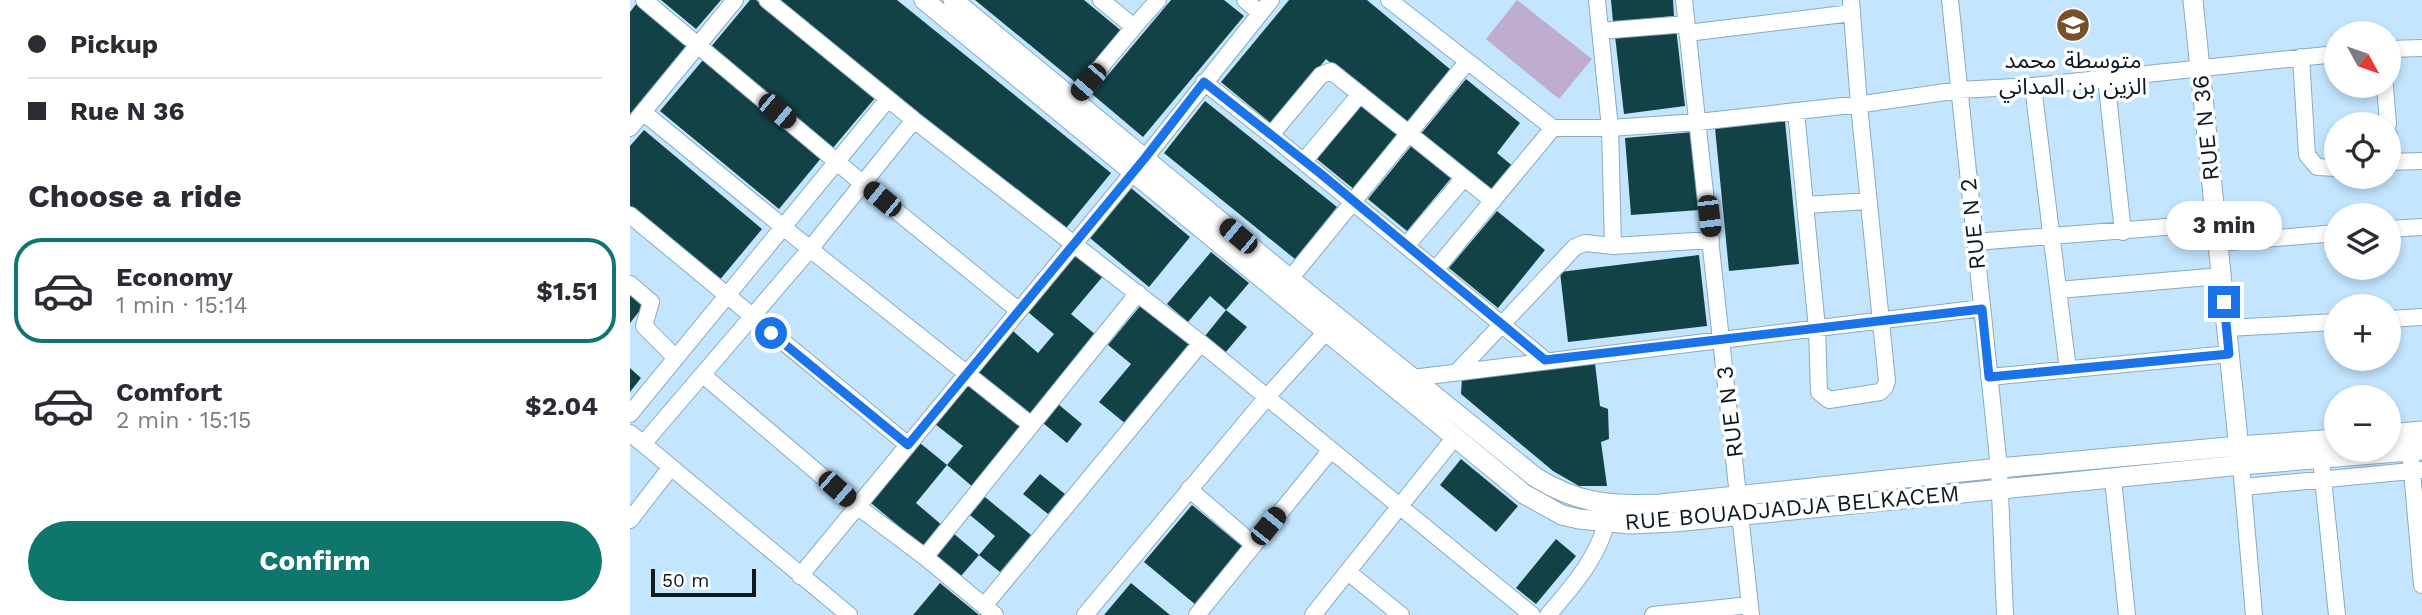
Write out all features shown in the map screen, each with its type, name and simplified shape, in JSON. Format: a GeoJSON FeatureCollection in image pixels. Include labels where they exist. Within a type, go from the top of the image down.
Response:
{"type":"FeatureCollection","features":[{"type":"Feature","properties":{"kind":"street"},"geometry":{"type":"LineString","coordinates":[[644,0],[836,162],[1018,310]]}},
{"type":"Feature","properties":{"kind":"street"},"geometry":{"type":"LineString","coordinates":[[630,128],[735,0]]}},
{"type":"Feature","properties":{"kind":"street"},"geometry":{"type":"LineString","coordinates":[[767,0],[914,120],[1201,343],[1532,615]]}},
{"type":"Feature","properties":{"kind":"street","name":"RUE BOUADJADJA BELKACEM"},"geometry":{"type":"LineString","coordinates":[[924,0],[1290,279],[1332,324],[1412,378],[1535,477],[1552,488],[1608,514]]}},
{"type":"Feature","properties":{"kind":"street","name":"RUE BOUADJADJA BELKACEM"},"geometry":{"type":"LineString","coordinates":[[953,0],[1073,100],[1139,165],[1332,324],[1455,437],[1524,494],[1543,507],[1562,515],[1608,514],[1660,505],[1740,505],[2001,490],[2113,479],[2324,441]]}},
{"type":"Feature","properties":{"kind":"street"},"geometry":{"type":"LineString","coordinates":[[1101,0],[1134,27]]}},
{"type":"Feature","properties":{"kind":"street"},"geometry":{"type":"LineString","coordinates":[[1073,100],[1158,0]]}},
{"type":"Feature","properties":{"kind":"street"},"geometry":{"type":"LineString","coordinates":[[800,576],[1139,165],[1266,6],[1245,0]]}},
{"type":"Feature","properties":{"kind":"street"},"geometry":{"type":"LineString","coordinates":[[1389,0],[1553,128],[1610,128],[1698,122],[1959,90],[2033,86],[2324,55]]}},
{"type":"Feature","properties":{"kind":"street"},"geometry":{"type":"LineString","coordinates":[[1597,0],[1610,128],[1613,246]]}},
{"type":"Feature","properties":{"kind":"street","name":"RUE N 3"},"geometry":{"type":"LineString","coordinates":[[1684,0],[1751,610]]}},
{"type":"Feature","properties":{"kind":"street","name":"RUE N 2"},"geometry":{"type":"LineString","coordinates":[[1950,0],[2001,490],[2005,615]]}},
{"type":"Feature","properties":{"kind":"street","name":"RUE N 36"},"geometry":{"type":"LineString","coordinates":[[2193,0],[2240,455]]}},
{"type":"Feature","properties":{"kind":"street"},"geometry":{"type":"LineString","coordinates":[[1600,31],[1687,29],[1851,6],[1887,381],[1880,392],[1829,400],[1819,392],[1817,328],[1796,111]]}},
{"type":"Feature","properties":{"kind":"street"},"geometry":{"type":"LineString","coordinates":[[2401,49],[2422,48]]}},
{"type":"Feature","properties":{"kind":"street"},"geometry":{"type":"LineString","coordinates":[[2301,57],[2307,155],[2317,167],[2324,167]]}},
{"type":"Feature","properties":{"kind":"street"},"geometry":{"type":"LineString","coordinates":[[1290,279],[1468,62]]}},
{"type":"Feature","properties":{"kind":"street"},"geometry":{"type":"LineString","coordinates":[[1271,135],[1326,71],[1332,72],[1493,201]]}},
{"type":"Feature","properties":{"kind":"street"},"geometry":{"type":"LineString","coordinates":[[2106,78],[2123,232]]}},
{"type":"Feature","properties":{"kind":"street"},"geometry":{"type":"LineString","coordinates":[[1204,82],[1354,201],[1545,360]]}},
{"type":"Feature","properties":{"kind":"street"},"geometry":{"type":"LineString","coordinates":[[2033,86],[2068,370]]}},
{"type":"Feature","properties":{"kind":"street"},"geometry":{"type":"LineString","coordinates":[[1304,161],[1360,94]]}},
{"type":"Feature","properties":{"kind":"street"},"geometry":{"type":"LineString","coordinates":[[630,414],[888,99]]}},
{"type":"Feature","properties":{"kind":"street"},"geometry":{"type":"LineString","coordinates":[[643,112],[1030,424]]}},
{"type":"Feature","properties":{"kind":"street"},"geometry":{"type":"LineString","coordinates":[[643,444],[810,248],[914,120]]}},
{"type":"Feature","properties":{"kind":"street"},"geometry":{"type":"LineString","coordinates":[[1436,269],[1553,128]]}},
{"type":"Feature","properties":{"kind":"street"},"geometry":{"type":"LineString","coordinates":[[2401,161],[2422,160]]}},
{"type":"Feature","properties":{"kind":"street"},"geometry":{"type":"LineString","coordinates":[[1407,245],[1464,178]]}},
{"type":"Feature","properties":{"kind":"street"},"geometry":{"type":"LineString","coordinates":[[1805,205],[1869,201]]}},
{"type":"Feature","properties":{"kind":"street"},"geometry":{"type":"LineString","coordinates":[[630,216],[908,445]]}},
{"type":"Feature","properties":{"kind":"street"},"geometry":{"type":"LineString","coordinates":[[2401,228],[2422,227]]}},
{"type":"Feature","properties":{"kind":"street"},"geometry":{"type":"LineString","coordinates":[[1975,242],[2123,232],[2324,233]]}},
{"type":"Feature","properties":{"kind":"street"},"geometry":{"type":"LineString","coordinates":[[1457,372],[1575,247],[1585,243],[1613,246],[1712,240]]}},
{"type":"Feature","properties":{"kind":"street"},"geometry":{"type":"LineString","coordinates":[[2058,290],[2221,276]]}},
{"type":"Feature","properties":{"kind":"street"},"geometry":{"type":"LineString","coordinates":[[630,284],[651,302],[644,326],[676,358]]}},
{"type":"Feature","properties":{"kind":"street"},"geometry":{"type":"LineString","coordinates":[[925,557],[1138,293]]}},
{"type":"Feature","properties":{"kind":"street"},"geometry":{"type":"LineString","coordinates":[[1412,378],[1982,309]]}},
{"type":"Feature","properties":{"kind":"street"},"geometry":{"type":"LineString","coordinates":[[2401,318],[2422,317]]}},
{"type":"Feature","properties":{"kind":"street"},"geometry":{"type":"LineString","coordinates":[[2227,328],[2324,323]]}},
{"type":"Feature","properties":{"kind":"street"},"geometry":{"type":"LineString","coordinates":[[1085,615],[1267,397],[1332,324]]}},
{"type":"Feature","properties":{"kind":"street"},"geometry":{"type":"LineString","coordinates":[[703,375],[856,506],[990,610],[1201,343]]}},
{"type":"Feature","properties":{"kind":"street"},"geometry":{"type":"LineString","coordinates":[[1989,377],[2229,354]]}},
{"type":"Feature","properties":{"kind":"street"},"geometry":{"type":"LineString","coordinates":[[2401,433],[2422,430]]}},
{"type":"Feature","properties":{"kind":"street"},"geometry":{"type":"LineString","coordinates":[[630,433],[849,615]]}},
{"type":"Feature","properties":{"kind":"street"},"geometry":{"type":"LineString","coordinates":[[1313,615],[1455,437]]}},
{"type":"Feature","properties":{"kind":"street"},"geometry":{"type":"LineString","coordinates":[[2416,450],[2422,585]]}},
{"type":"Feature","properties":{"kind":"street","name":"RUE BOUADJADJA BELKACEM"},"geometry":{"type":"LineString","coordinates":[[1740,505],[1999,468],[2240,455],[2321,459],[2416,450]]}},
{"type":"Feature","properties":{"kind":"street"},"geometry":{"type":"LineString","coordinates":[[1197,615],[1330,451]]}},
{"type":"Feature","properties":{"kind":"street"},"geometry":{"type":"LineString","coordinates":[[2240,455],[2254,615]]}},
{"type":"Feature","properties":{"kind":"street"},"geometry":{"type":"LineString","coordinates":[[2321,459],[2337,615]]}},
{"type":"Feature","properties":{"kind":"street"},"geometry":{"type":"LineString","coordinates":[[630,520],[670,467]]}},
{"type":"Feature","properties":{"kind":"street"},"geometry":{"type":"LineString","coordinates":[[2243,487],[2417,470]]}},
{"type":"Feature","properties":{"kind":"street"},"geometry":{"type":"LineString","coordinates":[[2113,479],[2127,615]]}},
{"type":"Feature","properties":{"kind":"street"},"geometry":{"type":"LineString","coordinates":[[1189,489],[1253,544]]}},
{"type":"Feature","properties":{"kind":"street"},"geometry":{"type":"LineString","coordinates":[[1548,615],[1593,557],[1608,514]]}},
{"type":"Feature","properties":{"kind":"street"},"geometry":{"type":"LineString","coordinates":[[1348,572],[1401,615]]}},
{"type":"Feature","properties":{"kind":"street"},"geometry":{"type":"LineString","coordinates":[[1565,596],[1566,615]]}},
{"type":"Feature","properties":{"kind":"street"},"geometry":{"type":"LineString","coordinates":[[1636,615],[1751,610]]}},
{"type":"Feature","properties":{"kind":"shaded area"},"geometry":{"type":"Polygon","coordinates":[[[1517,0],[1592,59],[1559,99],[1486,39],[1517,0]]]}},
{"type":"Feature","properties":{"kind":"building"},"geometry":{"type":"Polygon","coordinates":[[[661,0],[721,0],[696,29],[661,0]]]}},
{"type":"Feature","properties":{"kind":"building"},"geometry":{"type":"Polygon","coordinates":[[[750,0],[756,0],[875,98],[832,149],[710,48],[750,0]]]}},
{"type":"Feature","properties":{"kind":"building"},"geometry":{"type":"Polygon","coordinates":[[[774,0],[897,0],[1111,173],[1062,233],[774,0]]]}},
{"type":"Feature","properties":{"kind":"building"},"geometry":{"type":"Polygon","coordinates":[[[975,0],[1084,0],[1124,33],[1080,86],[975,0]]]}},
{"type":"Feature","properties":{"kind":"building"},"geometry":{"type":"Polygon","coordinates":[[[1171,0],[1224,0],[1244,16],[1143,137],[1092,94],[1171,0]]]}},
{"type":"Feature","properties":{"kind":"building"},"geometry":{"type":"Polygon","coordinates":[[[1289,0],[1367,0],[1451,70],[1405,125],[1326,59],[1272,124],[1221,82],[1289,0]]]}},
{"type":"Feature","properties":{"kind":"building"},"geometry":{"type":"Polygon","coordinates":[[[1611,0],[1673,0],[1674,16],[1613,22],[1611,0]]]}},
{"type":"Feature","properties":{"kind":"building"},"geometry":{"type":"Polygon","coordinates":[[[637,3],[687,45],[630,114],[630,12],[637,3]]]}},
{"type":"Feature","properties":{"kind":"building"},"geometry":{"type":"Polygon","coordinates":[[[1676,28],[1685,106],[1624,114],[1615,36],[1676,28]]]}},
{"type":"Feature","properties":{"kind":"building"},"geometry":{"type":"Polygon","coordinates":[[[703,60],[822,157],[779,209],[660,111],[703,60]]]}},
{"type":"Feature","properties":{"kind":"building"},"geometry":{"type":"Polygon","coordinates":[[[1466,79],[1520,123],[1497,153],[1515,168],[1493,195],[1420,135],[1466,79]]]}},
{"type":"Feature","properties":{"kind":"building"},"geometry":{"type":"Polygon","coordinates":[[[1205,101],[1337,207],[1295,259],[1164,153],[1205,101]]]}},
{"type":"Feature","properties":{"kind":"building"},"geometry":{"type":"Polygon","coordinates":[[[1361,105],[1399,136],[1355,190],[1317,159],[1361,105]]]}},
{"type":"Feature","properties":{"kind":"building"},"geometry":{"type":"Polygon","coordinates":[[[1785,121],[1799,264],[1729,271],[1715,128],[1785,121]]]}},
{"type":"Feature","properties":{"kind":"building"},"geometry":{"type":"Polygon","coordinates":[[[644,130],[762,229],[718,282],[630,208],[630,146],[644,130]]]}},
{"type":"Feature","properties":{"kind":"building"},"geometry":{"type":"Polygon","coordinates":[[[1693,132],[1699,210],[1631,215],[1625,138],[1693,132]]]}},
{"type":"Feature","properties":{"kind":"building"},"geometry":{"type":"Polygon","coordinates":[[[1412,145],[1452,177],[1407,231],[1368,199],[1412,145]]]}},
{"type":"Feature","properties":{"kind":"building"},"geometry":{"type":"Polygon","coordinates":[[[1131,188],[1190,237],[1149,287],[1090,238],[1131,188]]]}},
{"type":"Feature","properties":{"kind":"building"},"geometry":{"type":"Polygon","coordinates":[[[1497,211],[1545,250],[1498,308],[1449,268],[1497,211]]]}},
{"type":"Feature","properties":{"kind":"building"},"geometry":{"type":"Polygon","coordinates":[[[1211,252],[1249,283],[1226,310],[1210,296],[1188,322],[1167,304],[1211,252]]]}},
{"type":"Feature","properties":{"kind":"building"},"geometry":{"type":"Polygon","coordinates":[[[1078,253],[1104,275],[1071,314],[1096,335],[1030,415],[978,372],[1013,331],[1038,353],[1054,334],[1028,312],[1078,253]]]}},
{"type":"Feature","properties":{"kind":"building"},"geometry":{"type":"Polygon","coordinates":[[[1699,255],[1707,326],[1568,342],[1560,272],[1699,255]]]}},
{"type":"Feature","properties":{"kind":"building"},"geometry":{"type":"Polygon","coordinates":[[[630,292],[645,304],[630,323],[630,292]]]}},
{"type":"Feature","properties":{"kind":"building"},"geometry":{"type":"Polygon","coordinates":[[[1141,305],[1191,346],[1126,424],[1099,402],[1131,364],[1108,345],[1141,305]]]}},
{"type":"Feature","properties":{"kind":"building"},"geometry":{"type":"Polygon","coordinates":[[[1226,310],[1247,327],[1225,353],[1205,336],[1226,310]]]}},
{"type":"Feature","properties":{"kind":"building"},"geometry":{"type":"Polygon","coordinates":[[[1595,363],[1600,406],[1608,409],[1609,439],[1601,442],[1607,486],[1579,486],[1553,471],[1461,394],[1462,378],[1595,363]]]}},
{"type":"Feature","properties":{"kind":"building"},"geometry":{"type":"Polygon","coordinates":[[[630,368],[641,378],[630,392],[630,368]]]}},
{"type":"Feature","properties":{"kind":"building"},"geometry":{"type":"Polygon","coordinates":[[[969,382],[1022,427],[973,487],[947,465],[963,446],[935,424],[969,382]]]}},
{"type":"Feature","properties":{"kind":"building"},"geometry":{"type":"Polygon","coordinates":[[[1058,404],[1082,424],[1067,443],[1043,423],[1058,404]]]}},
{"type":"Feature","properties":{"kind":"building"},"geometry":{"type":"Polygon","coordinates":[[[920,443],[947,465],[916,503],[943,526],[925,548],[871,503],[920,443]]]}},
{"type":"Feature","properties":{"kind":"building"},"geometry":{"type":"Polygon","coordinates":[[[1461,459],[1518,506],[1496,532],[1440,485],[1461,459]]]}},
{"type":"Feature","properties":{"kind":"building"},"geometry":{"type":"Polygon","coordinates":[[[1040,474],[1065,494],[1048,514],[1023,494],[1040,474]]]}},
{"type":"Feature","properties":{"kind":"building"},"geometry":{"type":"Polygon","coordinates":[[[985,497],[1031,535],[1000,572],[979,555],[995,536],[970,515],[985,497]]]}},
{"type":"Feature","properties":{"kind":"building"},"geometry":{"type":"Polygon","coordinates":[[[1192,505],[1244,548],[1196,605],[1144,562],[1192,505]]]}},
{"type":"Feature","properties":{"kind":"building"},"geometry":{"type":"Polygon","coordinates":[[[953,533],[979,555],[961,576],[935,555],[953,533]]]}},
{"type":"Feature","properties":{"kind":"building"},"geometry":{"type":"Polygon","coordinates":[[[1556,539],[1576,556],[1536,604],[1516,588],[1556,539]]]}},
{"type":"Feature","properties":{"kind":"building"},"geometry":{"type":"Polygon","coordinates":[[[940,583],[979,615],[913,615],[940,583]]]}},
{"type":"Feature","properties":{"kind":"building"},"geometry":{"type":"Polygon","coordinates":[[[1131,583],[1170,615],[1104,615],[1131,583]]]}},
{"type":"Feature","properties":{"kind":"place","name":"متوسطة محمد الزين بن المداني"},"geometry":{"type":"Point","coordinates":[2073,25]}},
{"type":"Feature","properties":{"kind":"route"},"geometry":{"type":"LineString","coordinates":[[771,333],[908,445],[1145,158],[1204,82],[1321,174],[1545,360],[1982,309],[1989,377],[2229,354],[2224,302]]}}]}
